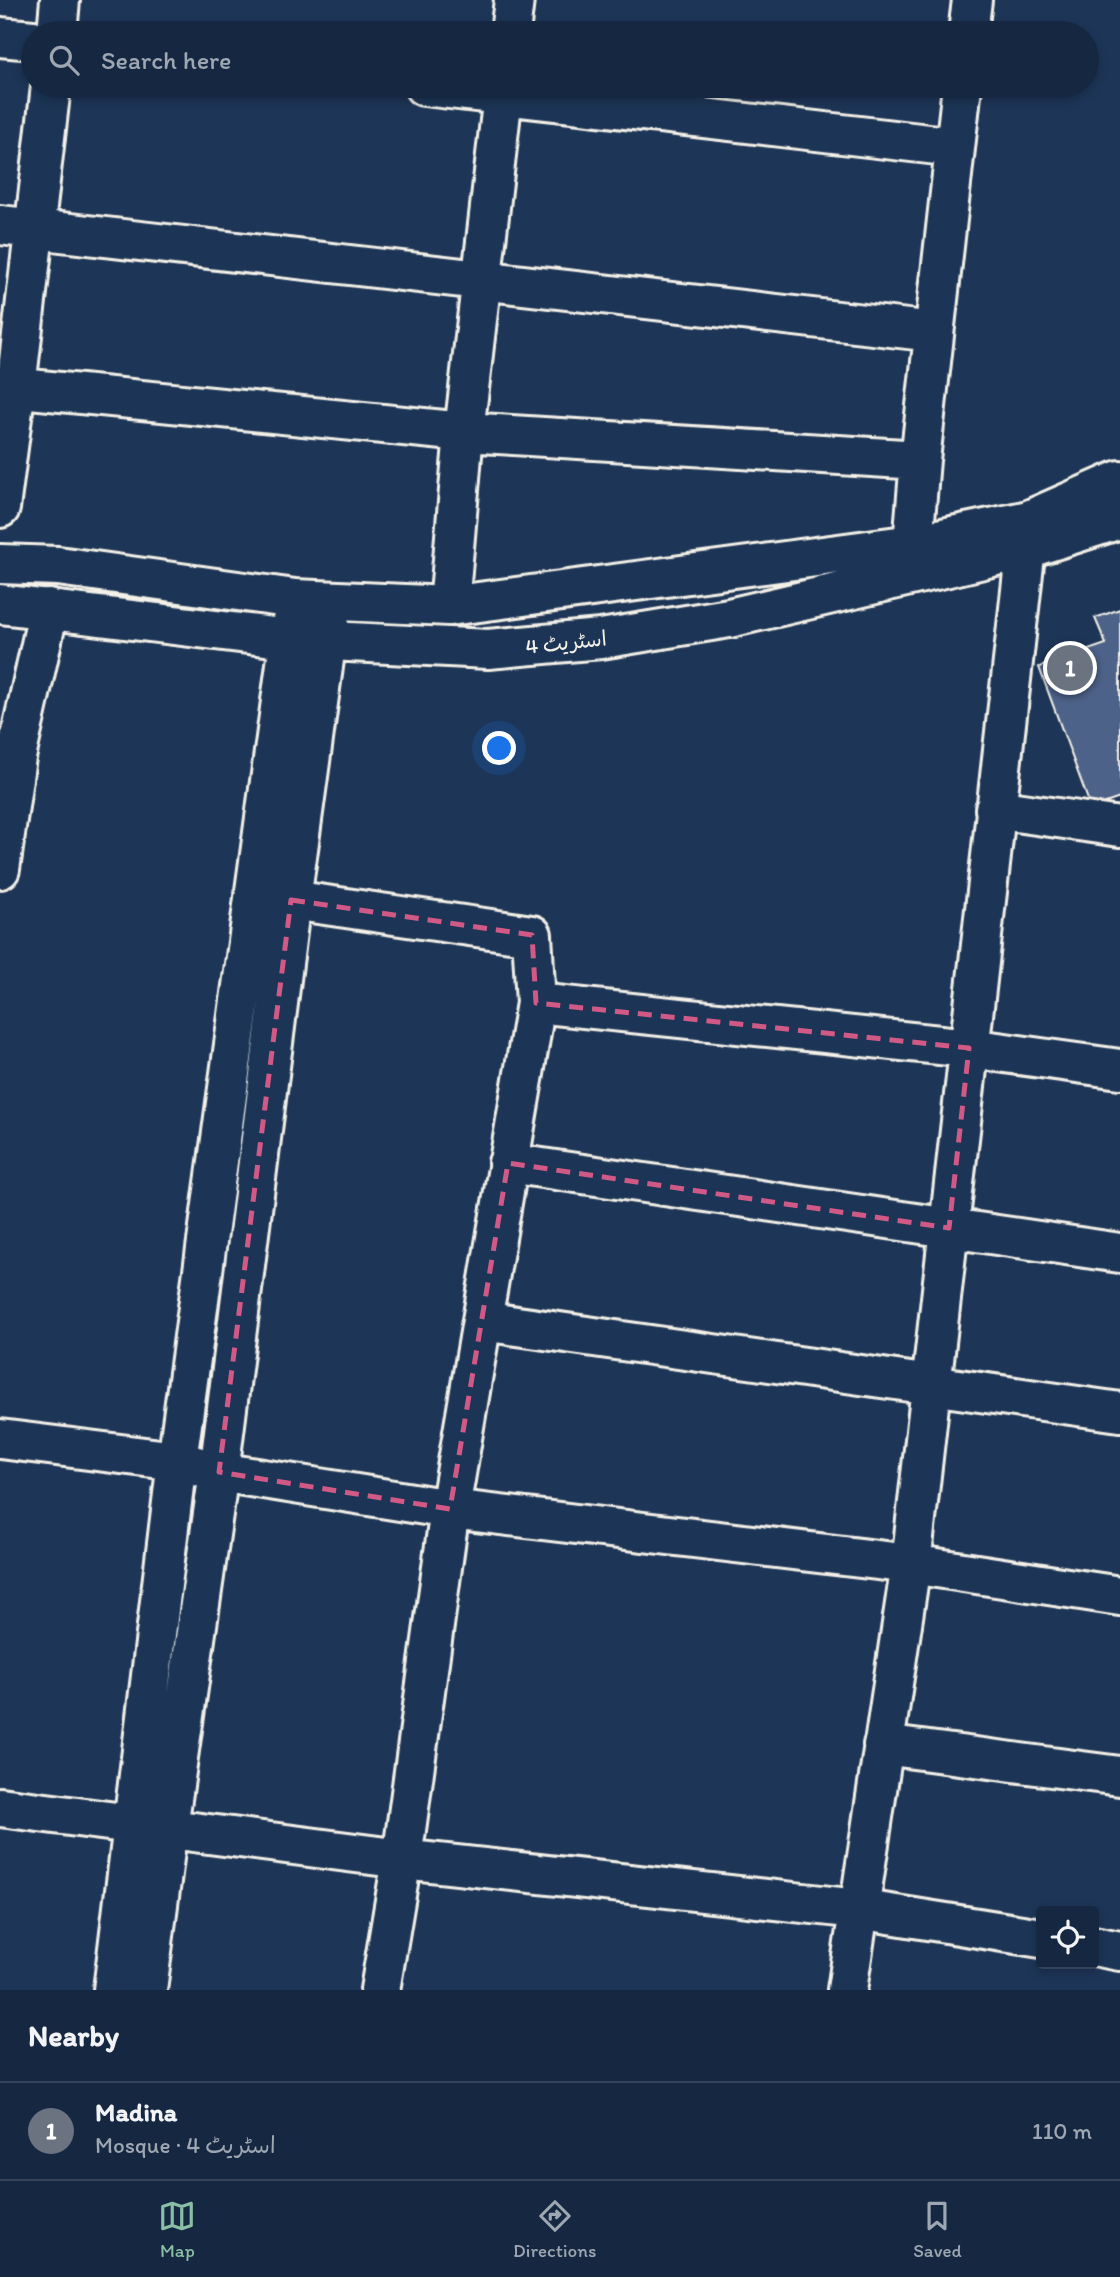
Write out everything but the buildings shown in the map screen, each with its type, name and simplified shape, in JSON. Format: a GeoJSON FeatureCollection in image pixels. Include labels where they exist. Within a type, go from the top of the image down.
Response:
{"type":"FeatureCollection","features":[{"type":"Feature","properties":{"kind":"street"},"geometry":{"type":"LineString","coordinates":[[58,21],[60,0]]}},
{"type":"Feature","properties":{"kind":"street"},"geometry":{"type":"LineString","coordinates":[[511,21],[514,0]]}},
{"type":"Feature","properties":{"kind":"street"},"geometry":{"type":"LineString","coordinates":[[0,37],[21,39]]}},
{"type":"Feature","properties":{"kind":"street"},"geometry":{"type":"LineString","coordinates":[[0,508],[17,227],[48,98]]}},
{"type":"Feature","properties":{"kind":"street"},"geometry":{"type":"LineString","coordinates":[[449,606],[464,432],[502,98]]}},
{"type":"Feature","properties":{"kind":"street"},"geometry":{"type":"LineString","coordinates":[[566,98],[955,147]]}},
{"type":"Feature","properties":{"kind":"street"},"geometry":{"type":"LineString","coordinates":[[913,544],[961,98]]}},
{"type":"Feature","properties":{"kind":"street"},"geometry":{"type":"LineString","coordinates":[[17,227],[934,332]]}},
{"type":"Feature","properties":{"kind":"street"},"geometry":{"type":"LineString","coordinates":[[8,387],[464,432],[920,460]]}},
{"type":"Feature","properties":{"kind":"street","name":"اسٹریٹ 4"},"geometry":{"type":"LineString","coordinates":[[0,604],[290,639],[488,649],[601,639],[730,618],[1027,534],[1120,480]]}},
{"type":"Feature","properties":{"kind":"street","name":"اسٹریٹ 4"},"geometry":{"type":"LineString","coordinates":[[0,564],[58,566],[314,600],[449,606],[913,544],[1027,534],[1120,519]]}},
{"type":"Feature","properties":{"kind":"street"},"geometry":{"type":"LineString","coordinates":[[847,1990],[911,1564],[1027,534]]}},
{"type":"Feature","properties":{"kind":"street"},"geometry":{"type":"LineString","coordinates":[[113,1990],[150,1825],[219,1472],[291,900],[328,640],[314,600]]}},
{"type":"Feature","properties":{"kind":"street"},"geometry":{"type":"LineString","coordinates":[[148,1990],[150,1825],[177,1461],[290,639],[314,600]]}},
{"type":"Feature","properties":{"kind":"street"},"geometry":{"type":"LineString","coordinates":[[0,869],[8,756],[49,609]]}},
{"type":"Feature","properties":{"kind":"street"},"geometry":{"type":"LineString","coordinates":[[995,809],[1120,827]]}},
{"type":"Feature","properties":{"kind":"street"},"geometry":{"type":"LineString","coordinates":[[291,900],[532,935],[536,1003],[450,1509],[402,1859],[380,1990]]}},
{"type":"Feature","properties":{"kind":"street"},"geometry":{"type":"LineString","coordinates":[[536,1003],[969,1048],[1120,1069]]}},
{"type":"Feature","properties":{"kind":"street"},"geometry":{"type":"LineString","coordinates":[[508,1163],[1120,1253]]}},
{"type":"Feature","properties":{"kind":"street"},"geometry":{"type":"LineString","coordinates":[[482,1321],[1120,1412]]}},
{"type":"Feature","properties":{"kind":"street"},"geometry":{"type":"LineString","coordinates":[[0,1439],[177,1461],[219,1472],[450,1509],[911,1564],[1120,1595]]}},
{"type":"Feature","properties":{"kind":"street"},"geometry":{"type":"LineString","coordinates":[[883,1745],[1120,1776]]}},
{"type":"Feature","properties":{"kind":"street"},"geometry":{"type":"LineString","coordinates":[[0,1807],[402,1859],[858,1909],[1036,1937]]}},
{"type":"Feature","properties":{"kind":"street"},"geometry":{"type":"LineString","coordinates":[[1099,1948],[1120,1951]]}},
{"type":"Feature","properties":{"kind":"highlighted area"},"geometry":{"type":"Polygon","coordinates":[[[291,900],[532,935],[536,1003],[969,1048],[949,1228],[508,1163],[450,1509],[219,1472],[291,900]]]}},
{"type":"Feature","properties":{"kind":"place","name":"Madina"},"geometry":{"type":"Point","coordinates":[1070,668]}}]}
